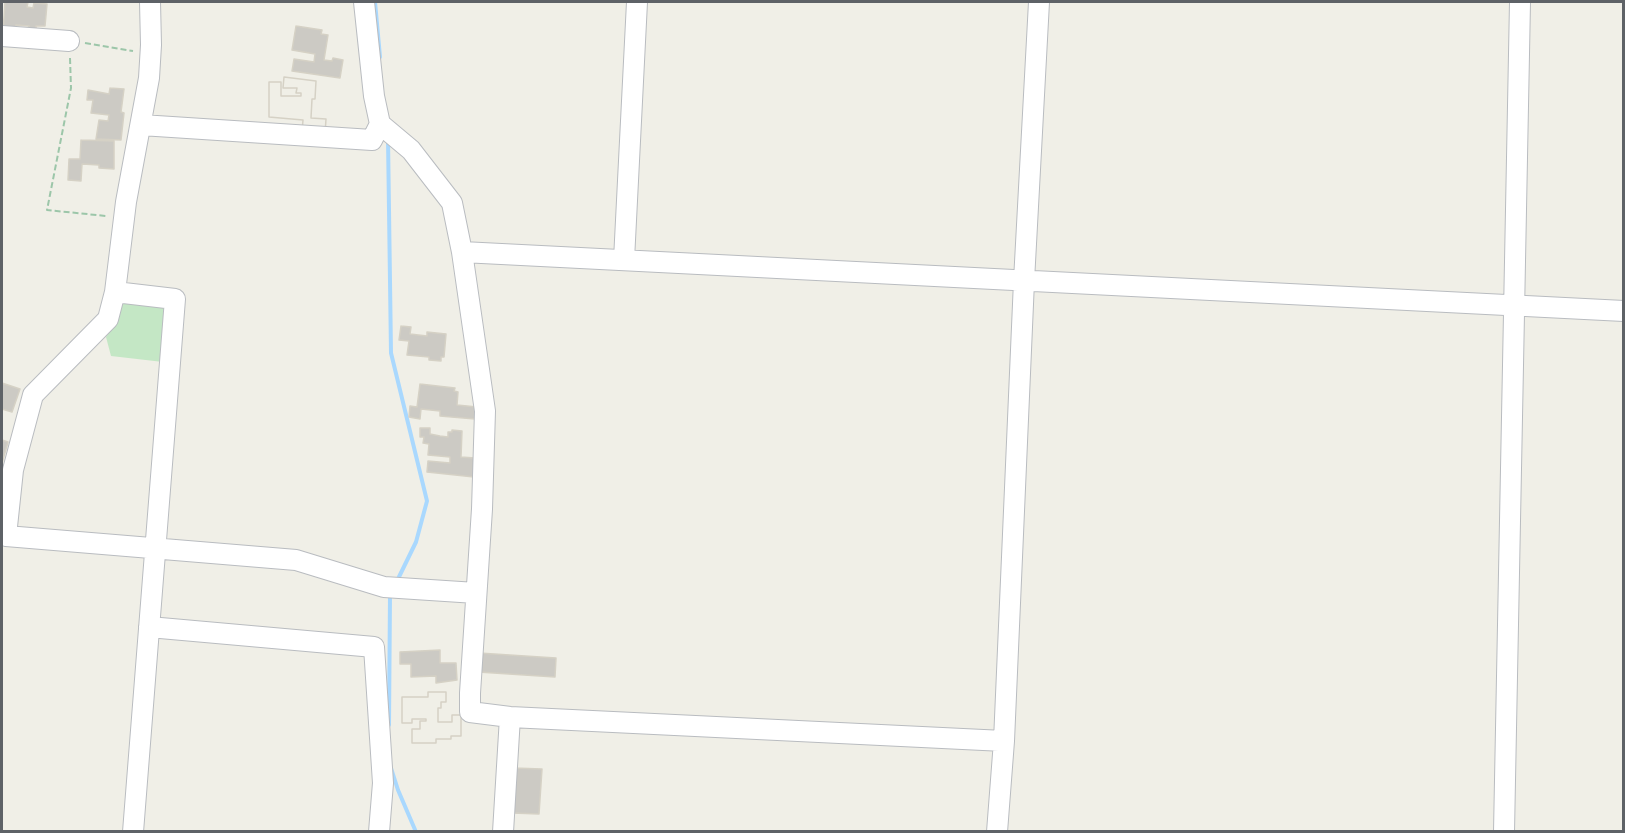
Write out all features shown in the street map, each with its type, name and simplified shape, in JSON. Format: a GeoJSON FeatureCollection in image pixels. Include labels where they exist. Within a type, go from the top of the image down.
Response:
{"type":"FeatureCollection","features":[{"type":"Feature","properties":{"kind":"street"},"geometry":{"type":"LineString","coordinates":[[150,2],[150,78],[124,218],[115,292],[108,319],[33,395],[13,470],[4,536],[296,560],[392,588],[476,593]]}},
{"type":"Feature","properties":{"kind":"street"},"geometry":{"type":"LineString","coordinates":[[364,2],[374,96],[380,124],[411,150],[452,203],[462,252],[484,411],[482,509],[470,712],[510,717],[1004,741]]}},
{"type":"Feature","properties":{"kind":"street"},"geometry":{"type":"LineString","coordinates":[[624,260],[637,2]]}},
{"type":"Feature","properties":{"kind":"street"},"geometry":{"type":"LineString","coordinates":[[998,831],[1039,2]]}},
{"type":"Feature","properties":{"kind":"street"},"geometry":{"type":"LineString","coordinates":[[1504,831],[1520,2]]}},
{"type":"Feature","properties":{"kind":"street"},"geometry":{"type":"LineString","coordinates":[[2,36],[69,42]]}},
{"type":"Feature","properties":{"kind":"street"},"geometry":{"type":"LineString","coordinates":[[141,125],[372,140],[380,124]]}},
{"type":"Feature","properties":{"kind":"street"},"geometry":{"type":"LineString","coordinates":[[462,252],[1623,311]]}},
{"type":"Feature","properties":{"kind":"street"},"geometry":{"type":"LineString","coordinates":[[115,292],[175,299],[133,831]]}},
{"type":"Feature","properties":{"kind":"street"},"geometry":{"type":"LineString","coordinates":[[149,627],[374,647],[383,783],[379,831]]}},
{"type":"Feature","properties":{"kind":"street"},"geometry":{"type":"LineString","coordinates":[[504,831],[510,717]]}},
{"type":"Feature","properties":{"kind":"path"},"geometry":{"type":"LineString","coordinates":[[124,218],[47,210],[71,88],[69,42],[151,54]]}},
{"type":"Feature","properties":{"kind":"green space"},"geometry":{"type":"Polygon","coordinates":[[[125,300],[167,303],[163,362],[111,356],[106,337],[116,323],[119,308],[125,300]]]}},
{"type":"Feature","properties":{"kind":"building"},"geometry":{"type":"Polygon","coordinates":[[[5,2],[28,2],[27,7],[33,8],[34,3],[47,4],[45,26],[36,26],[36,30],[28,30],[29,26],[16,25],[15,33],[3,32],[5,2]]]}},
{"type":"Feature","properties":{"kind":"building"},"geometry":{"type":"Polygon","coordinates":[[[296,26],[322,30],[321,34],[328,35],[324,60],[332,61],[333,58],[343,60],[340,78],[292,71],[294,59],[314,62],[315,54],[292,50],[296,26]]]}},
{"type":"Feature","properties":{"kind":"building"},"geometry":{"type":"Polygon","coordinates":[[[284,77],[316,81],[311,118],[326,119],[325,134],[302,132],[303,120],[269,117],[269,82],[281,82],[281,96],[301,96],[301,93],[296,93],[297,88],[283,88],[284,77]]]}},
{"type":"Feature","properties":{"kind":"building"},"geometry":{"type":"Polygon","coordinates":[[[284,77],[316,81],[311,118],[326,119],[325,134],[302,132],[303,120],[269,117],[269,82],[281,82],[281,96],[301,96],[301,93],[296,93],[297,88],[283,88],[284,77]]]}},
{"type":"Feature","properties":{"kind":"building"},"geometry":{"type":"Polygon","coordinates":[[[110,88],[124,89],[121,140],[96,139],[99,120],[108,121],[109,115],[91,113],[93,100],[87,100],[88,90],[109,94],[110,88]]]}},
{"type":"Feature","properties":{"kind":"building"},"geometry":{"type":"Polygon","coordinates":[[[81,140],[114,141],[114,169],[82,164],[81,181],[68,180],[69,159],[80,159],[81,140]]]}},
{"type":"Feature","properties":{"kind":"building"},"geometry":{"type":"Polygon","coordinates":[[[401,326],[411,327],[410,334],[427,336],[427,332],[446,334],[444,357],[441,357],[441,361],[429,360],[429,357],[407,355],[409,341],[399,340],[401,326]]]}},
{"type":"Feature","properties":{"kind":"building"},"geometry":{"type":"Polygon","coordinates":[[[2,383],[20,389],[12,412],[2,409],[2,383]]]}},
{"type":"Feature","properties":{"kind":"building"},"geometry":{"type":"Polygon","coordinates":[[[420,384],[455,388],[454,391],[458,392],[457,405],[477,407],[475,419],[440,416],[440,411],[421,409],[420,419],[409,417],[410,406],[417,407],[420,384]]]}},
{"type":"Feature","properties":{"kind":"building"},"geometry":{"type":"Polygon","coordinates":[[[420,428],[430,428],[430,434],[448,437],[448,432],[452,430],[462,431],[461,457],[475,458],[474,477],[427,472],[428,461],[450,463],[450,457],[428,455],[429,444],[423,443],[424,437],[420,437],[420,428]]]}},
{"type":"Feature","properties":{"kind":"building"},"geometry":{"type":"Polygon","coordinates":[[[2,440],[8,442],[2,463],[2,440]]]}},
{"type":"Feature","properties":{"kind":"building"},"geometry":{"type":"Polygon","coordinates":[[[440,650],[440,663],[456,663],[457,680],[436,683],[436,676],[411,677],[411,664],[400,664],[400,652],[440,650]]]}},
{"type":"Feature","properties":{"kind":"building"},"geometry":{"type":"Polygon","coordinates":[[[479,653],[556,658],[555,677],[478,672],[479,653]]]}},
{"type":"Feature","properties":{"kind":"building"},"geometry":{"type":"Polygon","coordinates":[[[428,692],[446,692],[446,702],[441,702],[441,708],[438,708],[438,722],[452,722],[452,715],[461,715],[461,736],[436,739],[436,743],[412,743],[412,729],[420,729],[420,721],[426,721],[426,719],[412,719],[412,723],[402,723],[402,697],[428,697],[428,692]]]}},
{"type":"Feature","properties":{"kind":"building"},"geometry":{"type":"Polygon","coordinates":[[[428,692],[446,692],[446,702],[441,702],[441,708],[438,708],[438,722],[452,722],[452,715],[461,715],[461,736],[436,739],[436,743],[412,743],[412,729],[420,729],[420,721],[426,721],[426,719],[412,719],[412,723],[402,723],[402,697],[428,697],[428,692]]]}},
{"type":"Feature","properties":{"kind":"building"},"geometry":{"type":"Polygon","coordinates":[[[514,768],[542,769],[539,814],[512,813],[514,768]]]}},
{"type":"Feature","properties":{"kind":"waterway"},"geometry":{"type":"LineString","coordinates":[[375,2],[380,57]]}},
{"type":"Feature","properties":{"kind":"waterway"},"geometry":{"type":"LineString","coordinates":[[388,138],[391,353],[427,501],[416,542],[396,583]]}},
{"type":"Feature","properties":{"kind":"waterway"},"geometry":{"type":"LineString","coordinates":[[389,725],[390,595]]}},
{"type":"Feature","properties":{"kind":"waterway"},"geometry":{"type":"LineString","coordinates":[[391,768],[416,832]]}}]}
